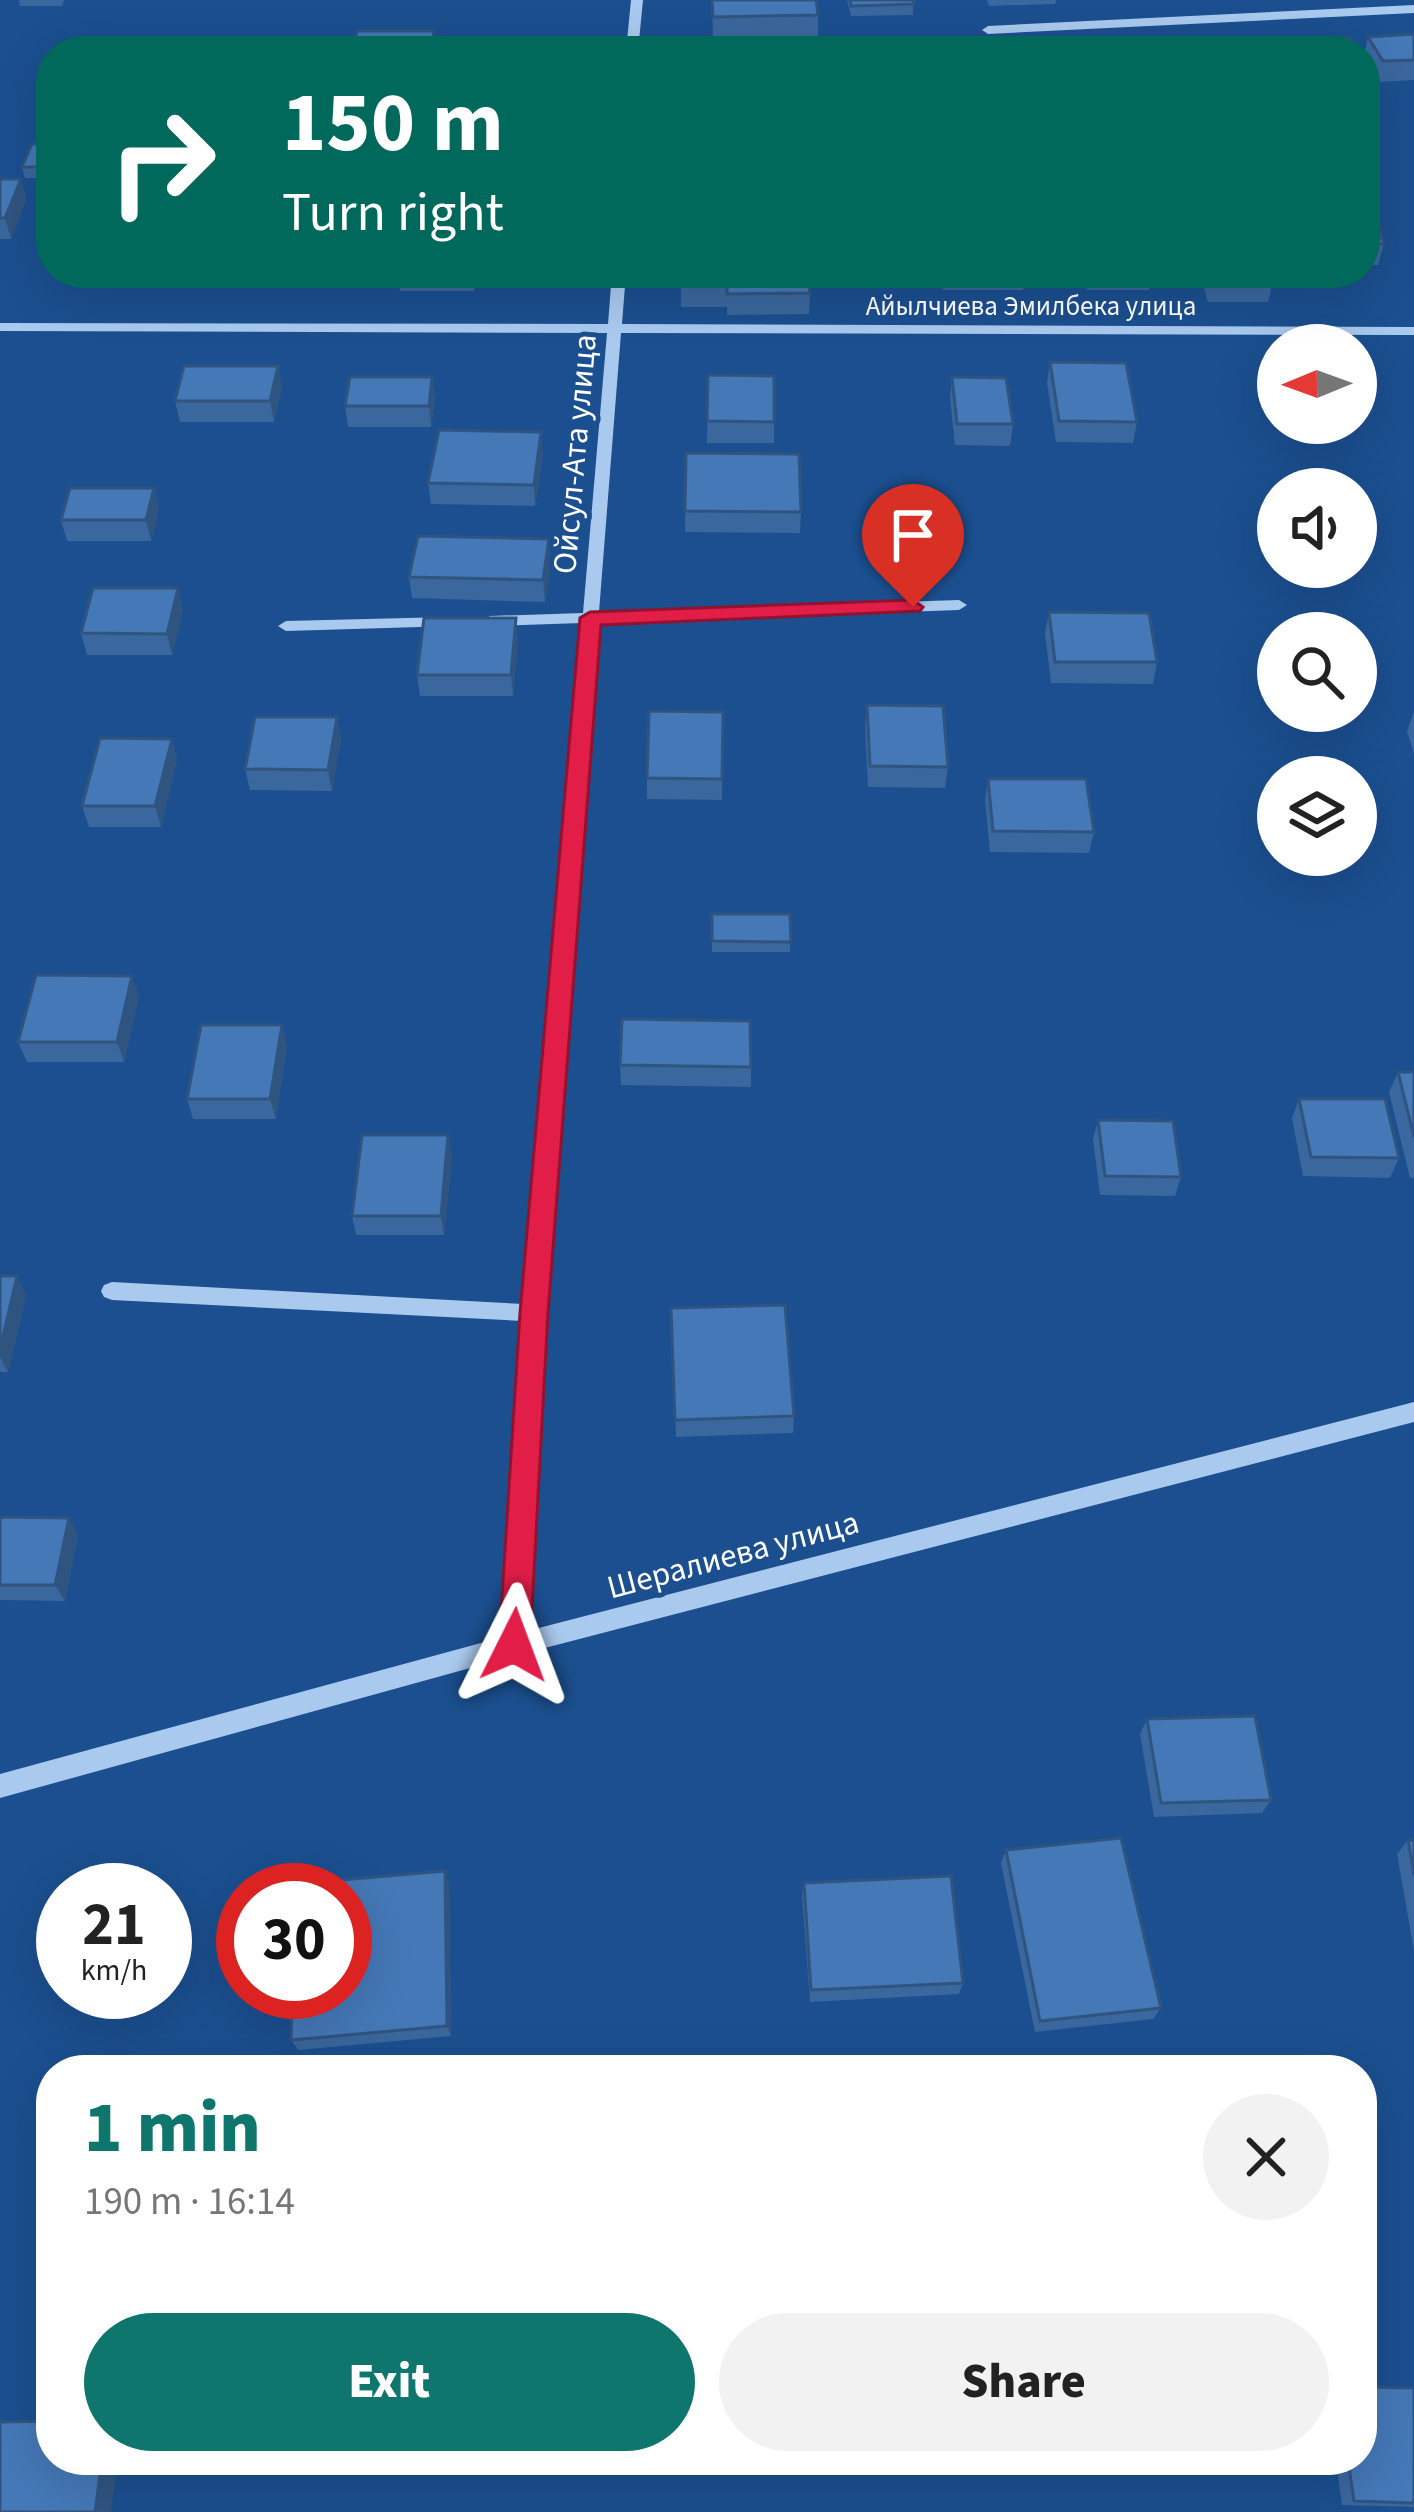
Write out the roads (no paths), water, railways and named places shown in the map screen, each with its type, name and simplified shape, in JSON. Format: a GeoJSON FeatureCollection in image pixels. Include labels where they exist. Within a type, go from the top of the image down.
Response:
{"type":"FeatureCollection","features":[{"type":"Feature","properties":{"kind":"street"},"geometry":{"type":"LineString","coordinates":[[633,36],[637,0]]}},
{"type":"Feature","properties":{"kind":"street"},"geometry":{"type":"LineString","coordinates":[[988,30],[1414,9]]}},
{"type":"Feature","properties":{"kind":"street","name":"Ойсул-Ата улица"},"geometry":{"type":"LineString","coordinates":[[514,1645],[534,1313],[618,288]]}},
{"type":"Feature","properties":{"kind":"street","name":"Айылчиева Эмилбека улица"},"geometry":{"type":"LineString","coordinates":[[0,327],[1414,331]]}},
{"type":"Feature","properties":{"kind":"street"},"geometry":{"type":"LineString","coordinates":[[286,626],[959,605]]}},
{"type":"Feature","properties":{"kind":"street"},"geometry":{"type":"LineString","coordinates":[[112,1291],[534,1313]]}},
{"type":"Feature","properties":{"kind":"street","name":"Шералиева улица"},"geometry":{"type":"LineString","coordinates":[[0,1786],[514,1645],[1414,1412]]}}]}
